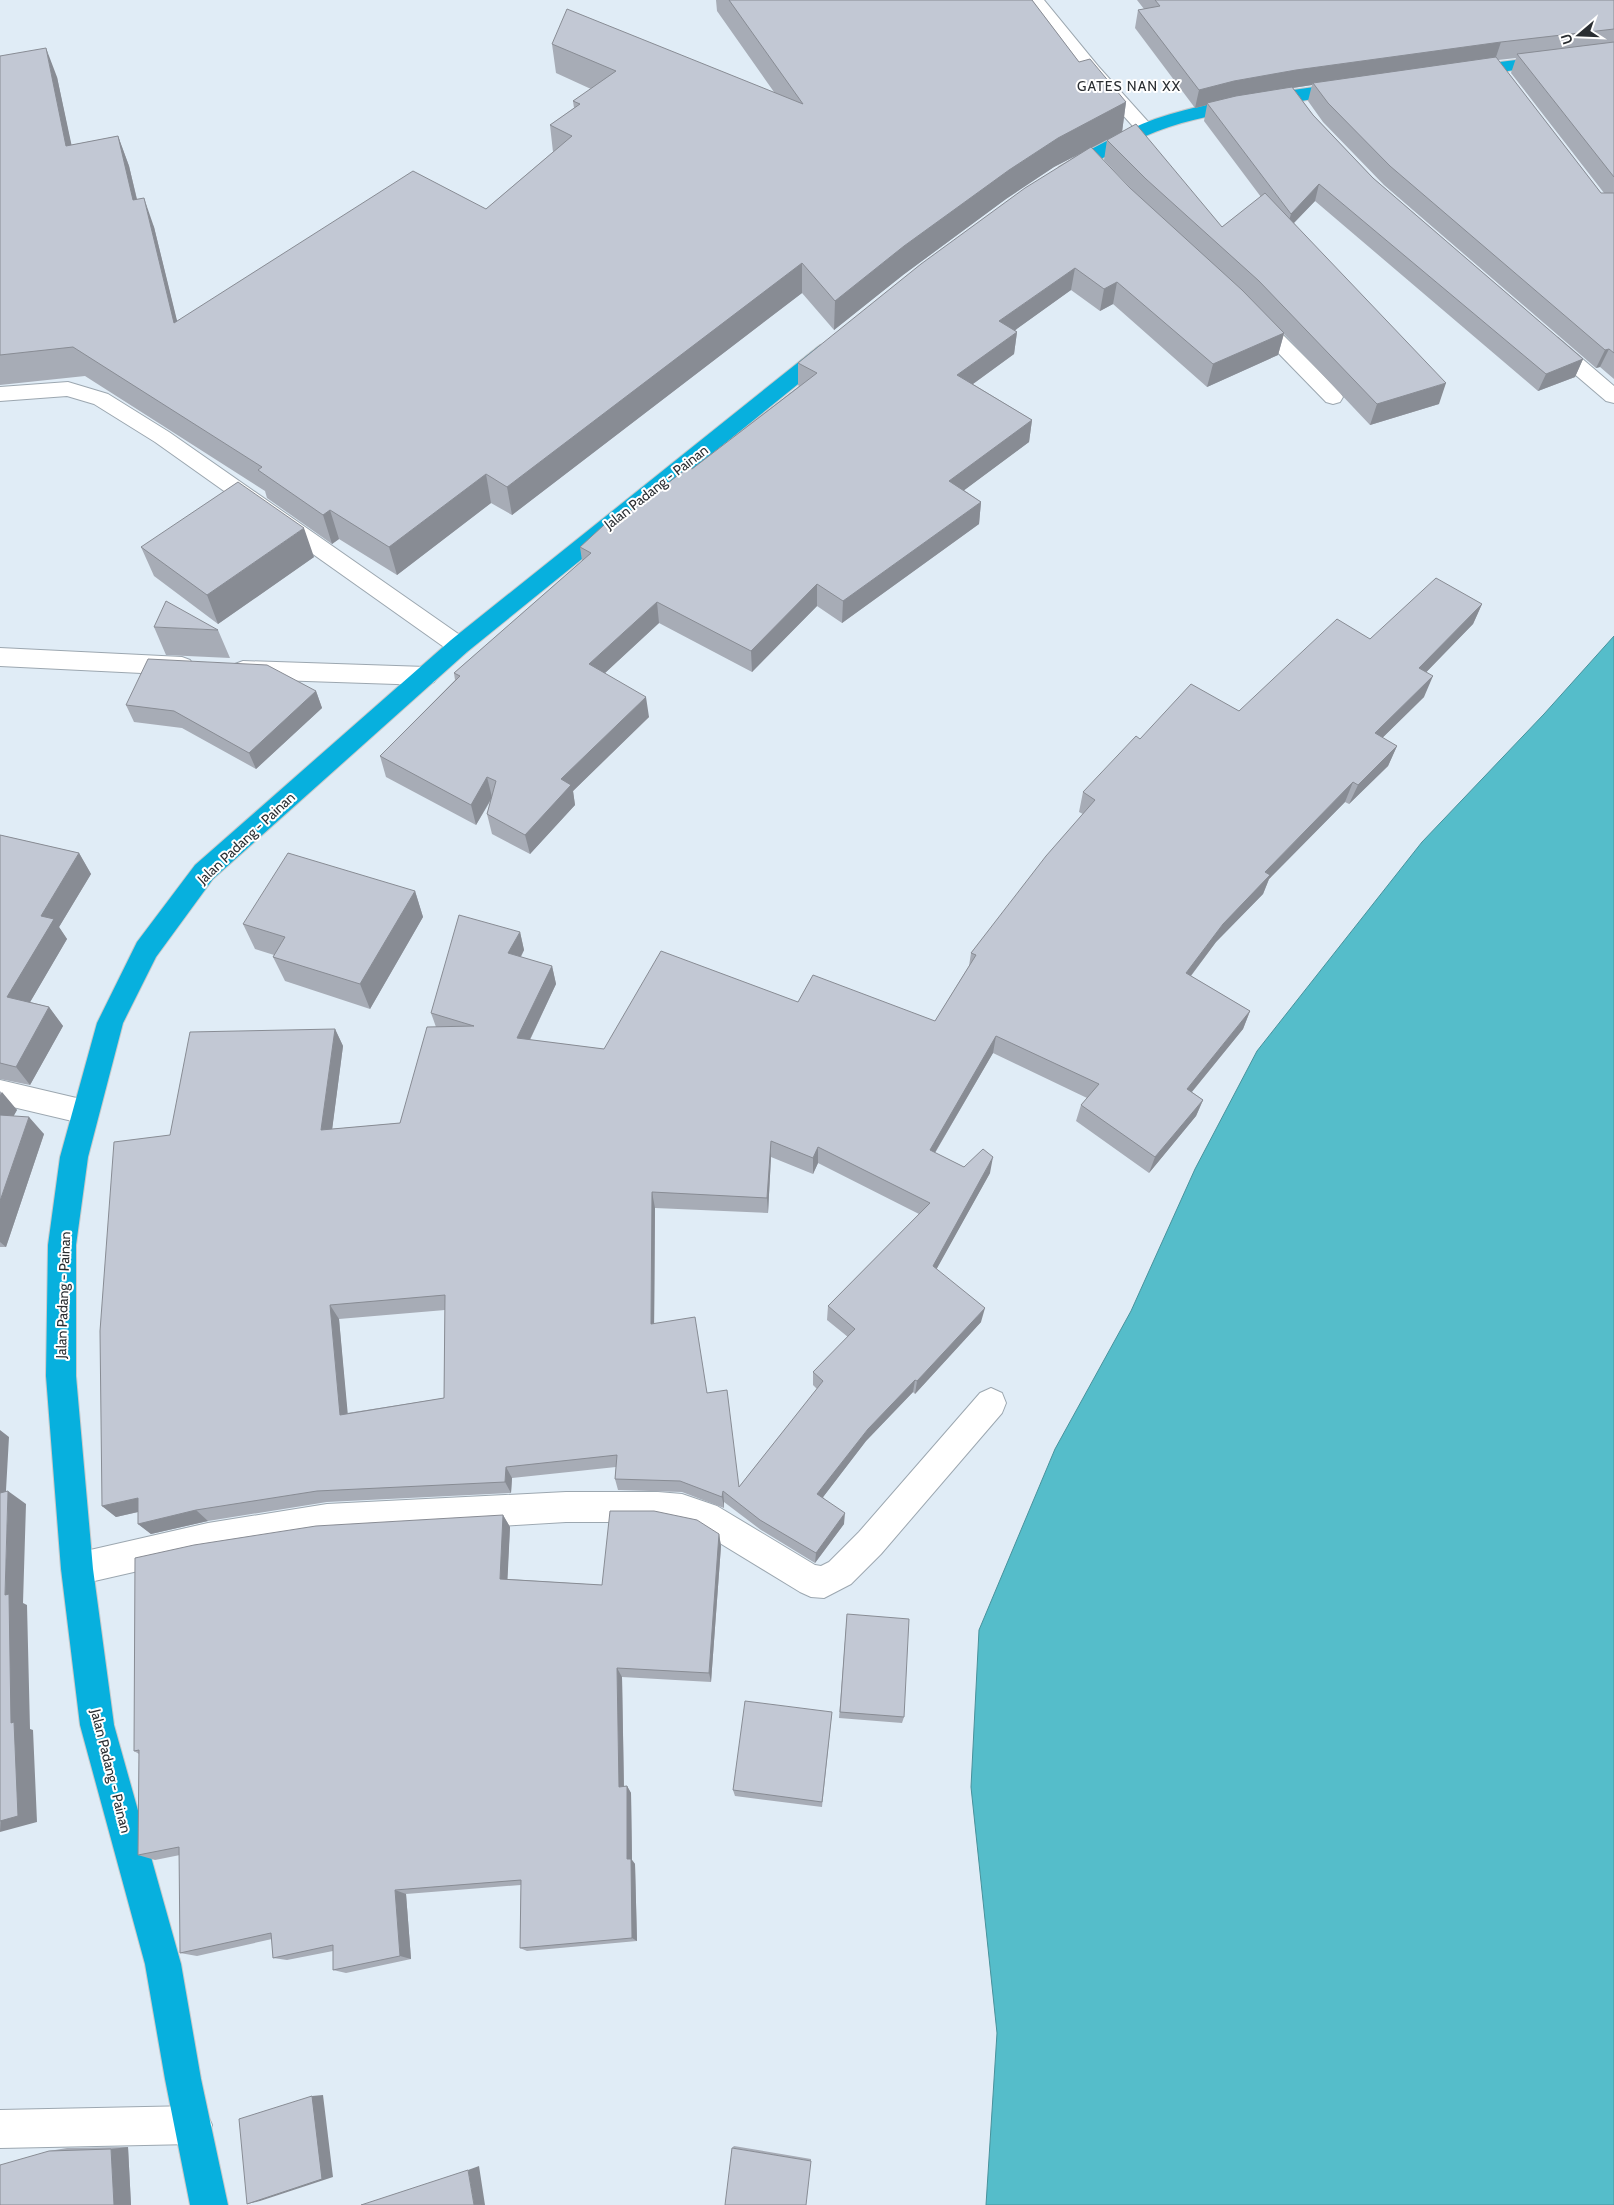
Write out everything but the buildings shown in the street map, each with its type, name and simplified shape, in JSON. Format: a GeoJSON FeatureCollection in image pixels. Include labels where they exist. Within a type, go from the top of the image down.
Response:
{"type":"FeatureCollection","features":[{"type":"Feature","properties":{"kind":"highway"},"geometry":{"type":"LineString","coordinates":[[1446,74],[1614,53]]}},
{"type":"Feature","properties":{"kind":"highway"},"geometry":{"type":"LineString","coordinates":[[1046,184],[1094,164],[1153,126],[1231,106],[1369,84]]}},
{"type":"Feature","properties":{"kind":"highway","name":"Jalan Padang - Painan"},"geometry":{"type":"LineString","coordinates":[[209,2205],[183,2079],[163,1964],[97,1725],[77,1570],[61,1376],[62,1245],[74,1157],[110,1023],[146,950],[204,872],[459,646],[842,338]]}},
{"type":"Feature","properties":{"kind":"street"},"geometry":{"type":"LineString","coordinates":[[1035,0],[1092,70],[1153,126]]}},
{"type":"Feature","properties":{"kind":"street"},"geometry":{"type":"LineString","coordinates":[[1495,67],[1506,83]]}},
{"type":"Feature","properties":{"kind":"street"},"geometry":{"type":"LineString","coordinates":[[1292,95],[1307,114]]}},
{"type":"Feature","properties":{"kind":"street"},"geometry":{"type":"LineString","coordinates":[[1241,304],[1334,397]]}},
{"type":"Feature","properties":{"kind":"street"},"geometry":{"type":"LineString","coordinates":[[1534,329],[1613,396]]}},
{"type":"Feature","properties":{"kind":"street"},"geometry":{"type":"LineString","coordinates":[[0,394],[68,389],[101,399],[162,437],[459,646]]}},
{"type":"Feature","properties":{"kind":"street"},"geometry":{"type":"LineString","coordinates":[[0,657],[426,676]]}},
{"type":"Feature","properties":{"kind":"street"},"geometry":{"type":"LineString","coordinates":[[0,1092],[86,1112]]}},
{"type":"Feature","properties":{"kind":"street"},"geometry":{"type":"LineString","coordinates":[[77,1570],[208,1539],[327,1520],[566,1506],[658,1507],[682,1510],[706,1517],[811,1581],[824,1582],[840,1573],[870,1543],[991,1402]]}},
{"type":"Feature","properties":{"kind":"street"},"geometry":{"type":"LineString","coordinates":[[0,2128],[193,2125]]}},
{"type":"Feature","properties":{"kind":"water"},"geometry":{"type":"Polygon","coordinates":[[[1614,636],[1614,2205],[986,2205],[997,2033],[971,1787],[979,1630],[1055,1449],[1131,1311],[1195,1169],[1257,1051],[1422,842],[1544,714],[1614,636]]]}},
{"type":"Feature","properties":{"kind":"district","name":"GATES NAN XX"},"geometry":{"type":"Point","coordinates":[1129,86]}}]}
